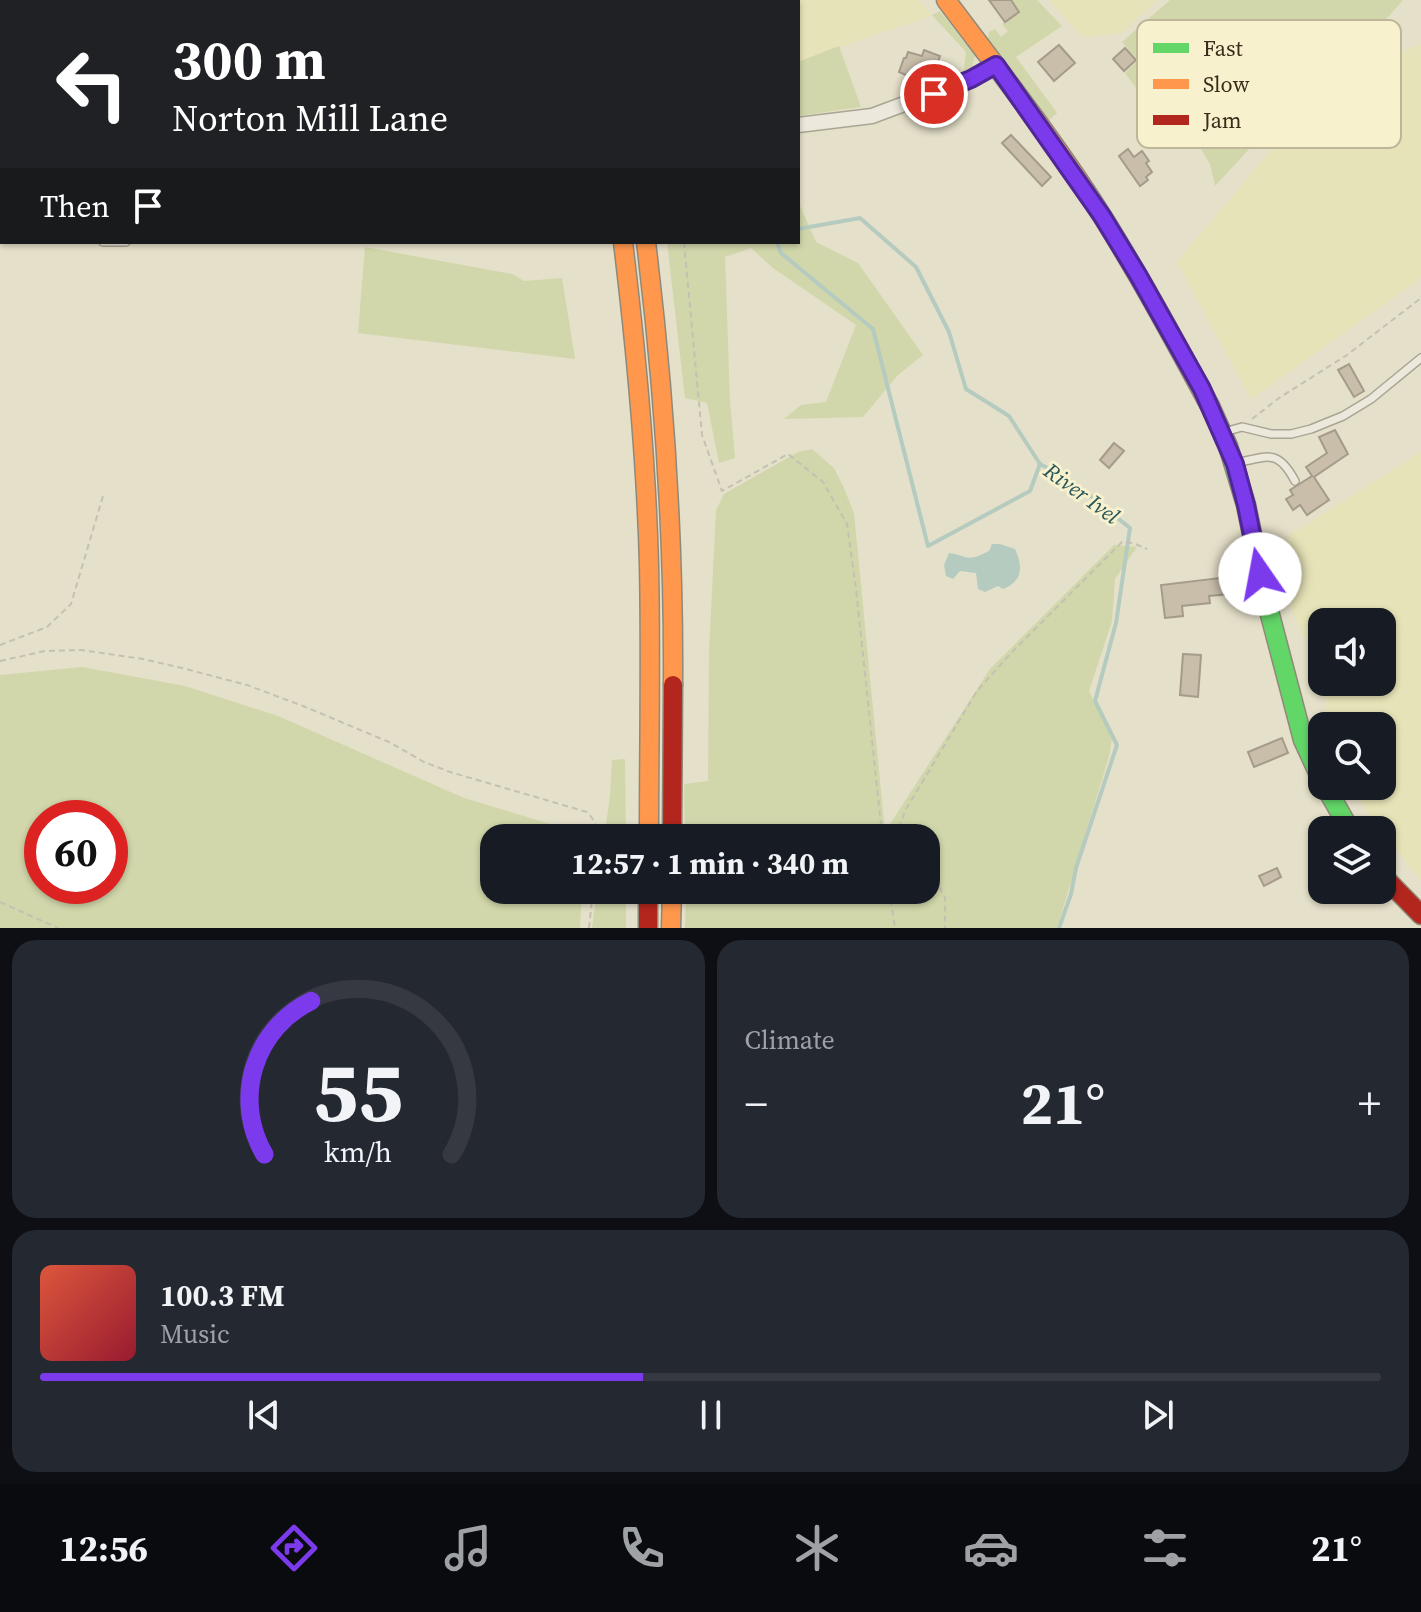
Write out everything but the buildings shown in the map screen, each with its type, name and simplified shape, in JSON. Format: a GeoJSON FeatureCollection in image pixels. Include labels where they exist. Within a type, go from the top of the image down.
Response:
{"type":"FeatureCollection","features":[{"type":"Feature","properties":{"kind":"main road"},"geometry":{"type":"LineString","coordinates":[[946,0],[996,65],[1102,216],[1202,389],[1235,464],[1264,592],[1308,751]]}},
{"type":"Feature","properties":{"kind":"main road"},"geometry":{"type":"LineString","coordinates":[[623,244],[641,400],[645,478],[649,579],[649,824]]}},
{"type":"Feature","properties":{"kind":"main road"},"geometry":{"type":"LineString","coordinates":[[646,244],[668,463],[672,578],[672,824]]}},
{"type":"Feature","properties":{"kind":"main road"},"geometry":{"type":"LineString","coordinates":[[1396,889],[1421,915]]}},
{"type":"Feature","properties":{"kind":"main road"},"geometry":{"type":"LineString","coordinates":[[648,904],[648,928]]}},
{"type":"Feature","properties":{"kind":"main road"},"geometry":{"type":"LineString","coordinates":[[671,928],[672,904]]}},
{"type":"Feature","properties":{"kind":"street"},"geometry":{"type":"LineString","coordinates":[[800,125],[872,116],[971,79],[996,65]]}},
{"type":"Feature","properties":{"kind":"lane"},"geometry":{"type":"LineString","coordinates":[[1222,432],[1242,427],[1271,434],[1291,434],[1311,429],[1343,416],[1371,399],[1421,358]]}},
{"type":"Feature","properties":{"kind":"lane"},"geometry":{"type":"LineString","coordinates":[[1235,464],[1270,457],[1286,464],[1295,481]]}},
{"type":"Feature","properties":{"kind":"path"},"geometry":{"type":"LineString","coordinates":[[684,244],[702,435],[722,491],[788,454],[823,482],[847,524],[881,824]]}},
{"type":"Feature","properties":{"kind":"path"},"geometry":{"type":"LineString","coordinates":[[1242,427],[1279,398],[1347,355],[1421,298]]}},
{"type":"Feature","properties":{"kind":"path"},"geometry":{"type":"LineString","coordinates":[[0,645],[47,627],[71,604],[103,496]]}},
{"type":"Feature","properties":{"kind":"path"},"geometry":{"type":"LineString","coordinates":[[900,824],[924,777],[977,691],[1122,542],[1147,549]]}},
{"type":"Feature","properties":{"kind":"path"},"geometry":{"type":"LineString","coordinates":[[0,661],[45,651],[102,652],[247,685],[377,737],[424,762],[587,812],[595,824]]}},
{"type":"Feature","properties":{"kind":"path"},"geometry":{"type":"LineString","coordinates":[[940,888],[945,898],[945,928]]}},
{"type":"Feature","properties":{"kind":"path"},"geometry":{"type":"LineString","coordinates":[[0,902],[58,928]]}},
{"type":"Feature","properties":{"kind":"path"},"geometry":{"type":"LineString","coordinates":[[589,928],[592,904]]}},
{"type":"Feature","properties":{"kind":"path"},"geometry":{"type":"LineString","coordinates":[[891,904],[895,928]]}},
{"type":"Feature","properties":{"kind":"shaded area"},"geometry":{"type":"Polygon","coordinates":[[[800,0],[918,0],[932,15],[800,61],[800,0]]]}},
{"type":"Feature","properties":{"kind":"shaded area"},"geometry":{"type":"Polygon","coordinates":[[[1049,0],[1158,0],[1121,33],[1083,37],[1049,0]]]}},
{"type":"Feature","properties":{"kind":"shaded area"},"geometry":{"type":"Polygon","coordinates":[[[1421,44],[1421,278],[1251,399],[1177,262],[1273,148],[1401,148],[1401,53],[1421,44]]]}},
{"type":"Feature","properties":{"kind":"shaded area"},"geometry":{"type":"Polygon","coordinates":[[[1421,452],[1421,881],[1396,849],[1396,816],[1371,816],[1360,800],[1396,800],[1396,712],[1326,712],[1326,696],[1396,696],[1396,608],[1308,608],[1308,646],[1294,616],[1279,552],[1290,535],[1421,452]]]}},
{"type":"Feature","properties":{"kind":"shaded area"},"geometry":{"type":"Polygon","coordinates":[[[992,544],[1015,549],[1020,573],[1010,586],[1003,589],[998,586],[985,592],[978,589],[976,573],[960,571],[953,579],[946,576],[944,565],[949,553],[973,558],[989,551],[992,544]]]}},
{"type":"Feature","properties":{"kind":"green space"},"geometry":{"type":"Polygon","coordinates":[[[1011,0],[1037,0],[1062,26],[1016,57],[1057,113],[1049,120],[988,39],[989,32],[995,29],[1001,37],[1008,31],[1002,24],[1019,12],[1011,0]]]}},
{"type":"Feature","properties":{"kind":"green space"},"geometry":{"type":"Polygon","coordinates":[[[1170,0],[1403,0],[1384,20],[1147,20],[1170,0]]]}},
{"type":"Feature","properties":{"kind":"green space"},"geometry":{"type":"Polygon","coordinates":[[[940,11],[975,56],[971,71],[956,79],[964,69],[966,52],[932,15],[940,11]]]}},
{"type":"Feature","properties":{"kind":"green space"},"geometry":{"type":"Polygon","coordinates":[[[1137,29],[1137,59],[1122,42],[1137,29]]]}},
{"type":"Feature","properties":{"kind":"green space"},"geometry":{"type":"Polygon","coordinates":[[[839,46],[861,107],[800,116],[800,61],[839,46]]]}},
{"type":"Feature","properties":{"kind":"green space"},"geometry":{"type":"Polygon","coordinates":[[[1137,61],[1137,89],[1125,73],[1137,61]]]}},
{"type":"Feature","properties":{"kind":"green space"},"geometry":{"type":"Polygon","coordinates":[[[1200,148],[1250,148],[1215,186],[1210,164],[1200,148]]]}},
{"type":"Feature","properties":{"kind":"green space"},"geometry":{"type":"Polygon","coordinates":[[[800,206],[816,242],[858,263],[923,355],[898,375],[863,417],[784,419],[801,405],[826,402],[856,325],[773,268],[751,248],[725,257],[735,458],[719,463],[707,403],[685,398],[667,244],[800,244],[800,206]]]}},
{"type":"Feature","properties":{"kind":"green space"},"geometry":{"type":"Polygon","coordinates":[[[365,247],[512,274],[524,281],[562,278],[575,359],[358,333],[365,247]]]}},
{"type":"Feature","properties":{"kind":"green space"},"geometry":{"type":"Polygon","coordinates":[[[812,449],[834,468],[854,513],[884,824],[685,824],[684,784],[708,781],[709,652],[716,510],[724,494],[798,452],[812,449]]]}},
{"type":"Feature","properties":{"kind":"green space"},"geometry":{"type":"Polygon","coordinates":[[[1114,545],[1137,547],[1115,579],[1112,621],[1089,691],[1112,737],[1110,753],[1057,928],[685,928],[686,904],[940,904],[940,824],[890,824],[990,669],[1114,545]]]}},
{"type":"Feature","properties":{"kind":"green space"},"geometry":{"type":"Polygon","coordinates":[[[82,667],[185,686],[278,716],[464,798],[550,824],[480,824],[480,904],[581,904],[580,928],[0,928],[0,675],[82,667]]]}},
{"type":"Feature","properties":{"kind":"green space"},"geometry":{"type":"Polygon","coordinates":[[[625,759],[626,824],[606,824],[612,760],[625,759]]]}},
{"type":"Feature","properties":{"kind":"green space"},"geometry":{"type":"Polygon","coordinates":[[[595,904],[626,904],[626,928],[592,928],[595,904]]]}},
{"type":"Feature","properties":{"kind":"waterway","name":"River Ivel"},"geometry":{"type":"LineString","coordinates":[[800,229],[860,218],[916,267],[949,332],[966,389],[1009,416],[1040,464],[1073,482],[1130,528],[1116,623],[1095,701],[1117,745],[1059,928]]}},
{"type":"Feature","properties":{"kind":"waterway"},"geometry":{"type":"LineString","coordinates":[[778,244],[781,253],[873,329],[928,546],[1030,491],[1040,464]]}},
{"type":"Feature","properties":{"kind":"traffic: fast"},"geometry":{"type":"LineString","coordinates":[[1210,406],[1228,446],[1246,505],[1264,592],[1308,751]]}},
{"type":"Feature","properties":{"kind":"traffic: fast"},"geometry":{"type":"LineString","coordinates":[[1333,800],[1342,816]]}},
{"type":"Feature","properties":{"kind":"traffic: slow"},"geometry":{"type":"LineString","coordinates":[[946,0],[1086,191],[1145,288],[1210,406]]}},
{"type":"Feature","properties":{"kind":"traffic: slow"},"geometry":{"type":"LineString","coordinates":[[623,244],[640,403],[648,524],[649,824]]}},
{"type":"Feature","properties":{"kind":"traffic: slow"},"geometry":{"type":"LineString","coordinates":[[646,244],[667,463],[673,685]]}},
{"type":"Feature","properties":{"kind":"traffic: slow"},"geometry":{"type":"LineString","coordinates":[[671,928],[672,904]]}},
{"type":"Feature","properties":{"kind":"traffic: jam"},"geometry":{"type":"LineString","coordinates":[[672,824],[673,685]]}},
{"type":"Feature","properties":{"kind":"traffic: jam"},"geometry":{"type":"LineString","coordinates":[[1396,889],[1421,915]]}},
{"type":"Feature","properties":{"kind":"traffic: jam"},"geometry":{"type":"LineString","coordinates":[[648,904],[648,928]]}},
{"type":"Feature","properties":{"kind":"route"},"geometry":{"type":"LineString","coordinates":[[934,94],[996,65],[1102,216],[1202,389],[1228,446],[1246,505],[1260,574]]}}]}
